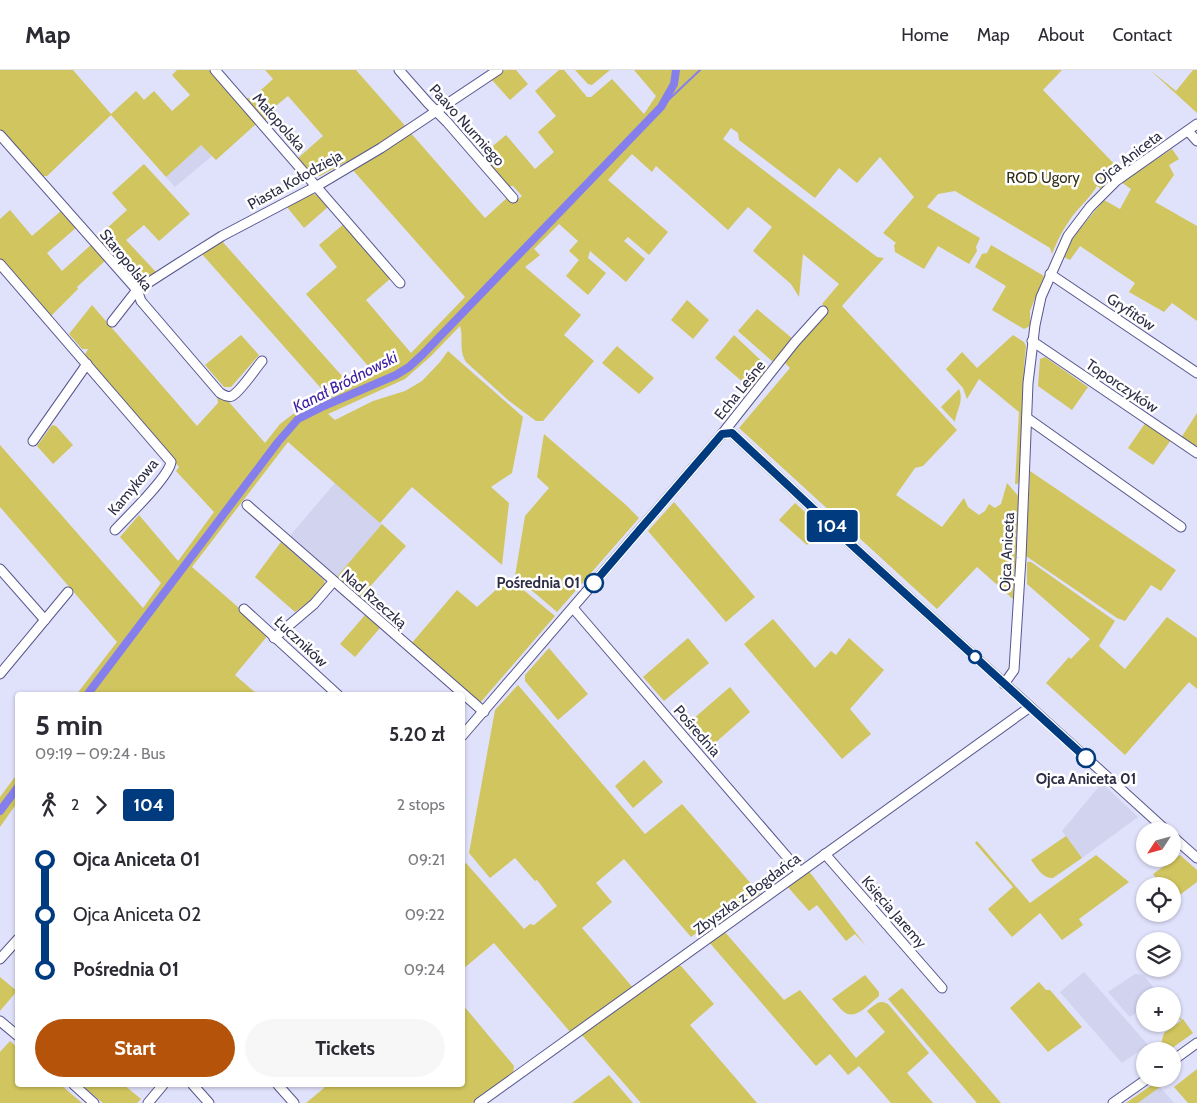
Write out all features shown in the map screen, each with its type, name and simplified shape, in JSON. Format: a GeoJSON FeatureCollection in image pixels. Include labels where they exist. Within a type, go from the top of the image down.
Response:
{"type":"FeatureCollection","features":[{"type":"Feature","properties":{"kind":"street","name":"Małopolska"},"geometry":{"type":"LineString","coordinates":[[215,70],[400,283]]}},
{"type":"Feature","properties":{"kind":"street","name":"Paavo Nurmiego"},"geometry":{"type":"LineString","coordinates":[[399,70],[514,198]]}},
{"type":"Feature","properties":{"kind":"street","name":"Piasta Kołodzieja"},"geometry":{"type":"LineString","coordinates":[[112,322],[137,290],[222,236],[317,186],[381,148],[498,70]]}},
{"type":"Feature","properties":{"kind":"street","name":"Ojca Aniceta"},"geometry":{"type":"LineString","coordinates":[[1004,684],[1014,670],[1021,558],[1028,383],[1032,341],[1038,308],[1050,274],[1068,236],[1100,195],[1116,181],[1197,124]]}},
{"type":"Feature","properties":{"kind":"street"},"geometry":{"type":"LineString","coordinates":[[1188,131],[1197,141]]}},
{"type":"Feature","properties":{"kind":"street","name":"Staropolska"},"geometry":{"type":"LineString","coordinates":[[0,135],[137,290],[141,301],[220,393],[232,396],[262,360]]}},
{"type":"Feature","properties":{"kind":"street"},"geometry":{"type":"LineString","coordinates":[[0,264],[87,364],[33,441]]}},
{"type":"Feature","properties":{"kind":"street","name":"Gryfitów"},"geometry":{"type":"LineString","coordinates":[[1050,274],[1197,373]]}},
{"type":"Feature","properties":{"kind":"street","name":"Echa Leśne"},"geometry":{"type":"LineString","coordinates":[[465,733],[722,434],[795,342],[823,311]]}},
{"type":"Feature","properties":{"kind":"street","name":"Toporczyków"},"geometry":{"type":"LineString","coordinates":[[1032,341],[1197,453]]}},
{"type":"Feature","properties":{"kind":"street","name":"Kamykowa"},"geometry":{"type":"LineString","coordinates":[[87,364],[171,462],[167,472],[115,530]]}},
{"type":"Feature","properties":{"kind":"street"},"geometry":{"type":"LineString","coordinates":[[1027,418],[1181,528]]}},
{"type":"Feature","properties":{"kind":"street"},"geometry":{"type":"LineString","coordinates":[[722,434],[732,433],[1004,684],[1157,822]]}},
{"type":"Feature","properties":{"kind":"street","name":"Nad Rzeczką"},"geometry":{"type":"LineString","coordinates":[[247,505],[461,692]]}},
{"type":"Feature","properties":{"kind":"street"},"geometry":{"type":"LineString","coordinates":[[0,570],[45,620]]}},
{"type":"Feature","properties":{"kind":"street"},"geometry":{"type":"LineString","coordinates":[[274,638],[314,604],[333,582]]}},
{"type":"Feature","properties":{"kind":"street"},"geometry":{"type":"LineString","coordinates":[[0,674],[68,592]]}},
{"type":"Feature","properties":{"kind":"street","name":"Pośrednia"},"geometry":{"type":"LineString","coordinates":[[573,608],[800,872]]}},
{"type":"Feature","properties":{"kind":"street","name":"Łuczników"},"geometry":{"type":"LineString","coordinates":[[244,609],[335,692]]}},
{"type":"Feature","properties":{"kind":"street","name":"Nad Rzeczką"},"geometry":{"type":"LineString","coordinates":[[465,696],[484,712]]}},
{"type":"Feature","properties":{"kind":"street","name":"Zbyszka z Bogdańca"},"geometry":{"type":"LineString","coordinates":[[479,1103],[1030,707]]}},
{"type":"Feature","properties":{"kind":"street"},"geometry":{"type":"LineString","coordinates":[[1181,844],[1197,858]]}},
{"type":"Feature","properties":{"kind":"street","name":"Księcia Jaremy"},"geometry":{"type":"LineString","coordinates":[[825,854],[942,988]]}},
{"type":"Feature","properties":{"kind":"street"},"geometry":{"type":"LineString","coordinates":[[0,959],[15,945]]}},
{"type":"Feature","properties":{"kind":"street"},"geometry":{"type":"LineString","coordinates":[[0,1021],[15,1034]]}},
{"type":"Feature","properties":{"kind":"street"},"geometry":{"type":"LineString","coordinates":[[1181,1055],[1197,1043]]}},
{"type":"Feature","properties":{"kind":"street"},"geometry":{"type":"LineString","coordinates":[[76,1087],[94,1103]]}},
{"type":"Feature","properties":{"kind":"street"},"geometry":{"type":"LineString","coordinates":[[148,1103],[162,1087]]}},
{"type":"Feature","properties":{"kind":"street"},"geometry":{"type":"LineString","coordinates":[[196,1087],[209,1103]]}},
{"type":"Feature","properties":{"kind":"street"},"geometry":{"type":"LineString","coordinates":[[280,1087],[294,1103]]}},
{"type":"Feature","properties":{"kind":"street"},"geometry":{"type":"LineString","coordinates":[[1113,1103],[1136,1087]]}},
{"type":"Feature","properties":{"kind":"shaded area"},"geometry":{"type":"Polygon","coordinates":[[[201,145],[212,156],[175,187],[166,177],[201,145]]]}},
{"type":"Feature","properties":{"kind":"shaded area"},"geometry":{"type":"Polygon","coordinates":[[[335,483],[382,524],[335,579],[288,538],[335,483]]]}},
{"type":"Feature","properties":{"kind":"shaded area"},"geometry":{"type":"Polygon","coordinates":[[[1102,783],[1138,817],[1082,858],[1062,831],[1102,783]]]}},
{"type":"Feature","properties":{"kind":"shaded area"},"geometry":{"type":"Polygon","coordinates":[[[1084,972],[1145,1042],[1136,1042],[1136,1053],[1122,1063],[1060,992],[1084,972]]]}},
{"type":"Feature","properties":{"kind":"shaded area"},"geometry":{"type":"Polygon","coordinates":[[[1135,974],[1136,977],[1145,977],[1153,987],[1136,987],[1136,1013],[1130,1017],[1108,992],[1135,974]]]}},
{"type":"Feature","properties":{"kind":"shaded area"},"geometry":{"type":"Polygon","coordinates":[[[1160,1087],[1174,1103],[1138,1103],[1160,1087]]]}},
{"type":"Feature","properties":{"kind":"green space"},"geometry":{"type":"Polygon","coordinates":[[[0,70],[73,70],[111,114],[136,91],[144,100],[154,91],[172,111],[190,95],[172,75],[177,70],[209,70],[256,124],[216,160],[201,145],[166,177],[111,115],[47,176],[40,176],[0,130],[0,70]]]}},
{"type":"Feature","properties":{"kind":"green space"},"geometry":{"type":"Polygon","coordinates":[[[265,70],[356,70],[407,128],[348,164],[346,162],[320,176],[313,175],[298,158],[323,136],[288,96],[266,114],[266,122],[246,98],[252,98],[273,79],[265,70]]]}},
{"type":"Feature","properties":{"kind":"green space"},"geometry":{"type":"Polygon","coordinates":[[[505,70],[516,70],[528,84],[510,100],[492,80],[505,70]]]}},
{"type":"Feature","properties":{"kind":"green space","name":"ROD Ugory"},"geometry":{"type":"Polygon","coordinates":[[[559,70],[564,70],[587,97],[591,97],[612,79],[644,114],[656,96],[634,70],[1062,70],[1043,90],[1122,172],[1101,189],[1097,186],[1068,222],[1052,254],[1050,248],[955,191],[938,194],[927,207],[980,238],[976,247],[977,251],[969,264],[938,246],[924,269],[895,252],[894,245],[896,243],[883,233],[914,197],[880,157],[857,183],[839,168],[815,198],[739,140],[738,133],[731,128],[723,139],[877,257],[884,258],[842,306],[957,430],[923,466],[915,468],[896,495],[942,527],[964,498],[968,507],[979,515],[985,511],[989,504],[995,508],[1001,504],[1007,483],[1019,497],[1013,599],[977,567],[937,609],[739,428],[790,368],[784,362],[828,310],[822,304],[839,284],[803,254],[799,297],[791,284],[753,251],[772,227],[748,207],[728,230],[656,166],[652,172],[632,154],[608,180],[668,232],[649,255],[628,237],[624,241],[645,259],[626,282],[590,251],[588,258],[606,273],[588,295],[566,276],[579,260],[569,251],[578,241],[559,224],[534,249],[540,255],[525,267],[581,315],[564,335],[594,361],[543,421],[536,421],[508,400],[466,362],[462,352],[460,326],[405,379],[328,414],[335,420],[373,401],[405,391],[422,381],[448,351],[523,417],[512,473],[491,487],[509,503],[502,565],[412,487],[380,523],[288,442],[192,567],[269,634],[235,675],[255,692],[78,692],[117,642],[0,507],[0,445],[143,608],[161,583],[120,537],[139,515],[178,561],[214,512],[176,471],[179,467],[84,356],[88,349],[82,349],[69,334],[92,305],[197,426],[218,403],[217,395],[228,401],[265,443],[280,424],[301,408],[327,395],[201,253],[221,240],[350,385],[375,374],[306,294],[337,267],[319,245],[345,223],[391,278],[366,300],[411,353],[465,297],[351,168],[409,131],[485,218],[508,197],[514,203],[522,196],[513,186],[509,186],[482,155],[506,135],[535,169],[554,152],[538,132],[556,116],[535,91],[559,70]]]}},
{"type":"Feature","properties":{"kind":"green space"},"geometry":{"type":"Polygon","coordinates":[[[575,70],[610,70],[592,85],[588,84],[575,70]]]}},
{"type":"Feature","properties":{"kind":"green space"},"geometry":{"type":"Polygon","coordinates":[[[1150,70],[1176,91],[1193,70],[1197,70],[1197,113],[1150,70]]]}},
{"type":"Feature","properties":{"kind":"green space"},"geometry":{"type":"Polygon","coordinates":[[[1172,149],[1179,159],[1169,165],[1174,175],[1155,202],[1197,226],[1197,321],[1172,303],[1164,312],[1129,292],[1135,283],[1080,246],[1070,260],[1064,257],[1074,236],[1104,200],[1120,209],[1131,189],[1121,182],[1172,149]]]}},
{"type":"Feature","properties":{"kind":"green space"},"geometry":{"type":"Polygon","coordinates":[[[144,164],[190,214],[159,241],[144,225],[126,240],[156,272],[139,283],[134,282],[95,239],[127,210],[112,193],[144,164]]]}},
{"type":"Feature","properties":{"kind":"green space"},"geometry":{"type":"Polygon","coordinates":[[[312,194],[320,195],[329,206],[304,228],[287,207],[312,194]]]}},
{"type":"Feature","properties":{"kind":"green space"},"geometry":{"type":"Polygon","coordinates":[[[10,210],[32,236],[62,210],[77,227],[47,253],[62,271],[92,244],[106,260],[77,287],[78,289],[50,317],[0,260],[0,219],[10,210]]]}},
{"type":"Feature","properties":{"kind":"green space"},"geometry":{"type":"Polygon","coordinates":[[[991,245],[1044,276],[1030,311],[1030,326],[1024,329],[992,310],[1006,286],[975,267],[982,254],[987,253],[991,245]]]}},
{"type":"Feature","properties":{"kind":"green space"},"geometry":{"type":"Polygon","coordinates":[[[687,300],[709,320],[693,339],[671,320],[687,300]]]}},
{"type":"Feature","properties":{"kind":"green space"},"geometry":{"type":"Polygon","coordinates":[[[757,309],[793,339],[773,362],[738,331],[757,309]]]}},
{"type":"Feature","properties":{"kind":"green space"},"geometry":{"type":"Polygon","coordinates":[[[241,335],[259,355],[231,387],[224,387],[205,365],[241,335]]]}},
{"type":"Feature","properties":{"kind":"green space"},"geometry":{"type":"Polygon","coordinates":[[[734,335],[768,367],[768,371],[752,390],[715,358],[734,335]]]}},
{"type":"Feature","properties":{"kind":"green space"},"geometry":{"type":"Polygon","coordinates":[[[1013,335],[1024,342],[1026,346],[1020,481],[1017,484],[1015,484],[1019,412],[979,379],[967,399],[963,388],[946,369],[962,352],[977,368],[1013,335]]]}},
{"type":"Feature","properties":{"kind":"green space"},"geometry":{"type":"Polygon","coordinates":[[[617,346],[654,378],[639,394],[602,363],[617,346]]]}},
{"type":"Feature","properties":{"kind":"green space"},"geometry":{"type":"Polygon","coordinates":[[[1045,357],[1088,387],[1072,410],[1038,386],[1040,359],[1045,357]]]}},
{"type":"Feature","properties":{"kind":"green space"},"geometry":{"type":"Polygon","coordinates":[[[959,389],[960,401],[955,422],[941,407],[959,389]]]}},
{"type":"Feature","properties":{"kind":"green space"},"geometry":{"type":"Polygon","coordinates":[[[1197,413],[1197,450],[1181,438],[1197,413]]]}},
{"type":"Feature","properties":{"kind":"green space"},"geometry":{"type":"Polygon","coordinates":[[[1146,422],[1171,440],[1153,465],[1128,448],[1146,422]]]}},
{"type":"Feature","properties":{"kind":"green space"},"geometry":{"type":"Polygon","coordinates":[[[52,425],[56,426],[73,445],[53,464],[37,446],[52,425]]]}},
{"type":"Feature","properties":{"kind":"green space"},"geometry":{"type":"Polygon","coordinates":[[[544,434],[639,518],[557,612],[515,576],[525,516],[549,488],[537,477],[544,434]]]}},
{"type":"Feature","properties":{"kind":"green space"},"geometry":{"type":"Polygon","coordinates":[[[1030,471],[1176,570],[1161,591],[1151,585],[1125,621],[1117,618],[1026,556],[1030,471]]]}},
{"type":"Feature","properties":{"kind":"green space"},"geometry":{"type":"Polygon","coordinates":[[[674,502],[755,597],[726,622],[648,531],[674,502]]]}},
{"type":"Feature","properties":{"kind":"green space"},"geometry":{"type":"Polygon","coordinates":[[[795,503],[823,528],[807,545],[779,520],[795,503]]]}},
{"type":"Feature","properties":{"kind":"green space"},"geometry":{"type":"Polygon","coordinates":[[[382,524],[406,546],[359,599],[335,579],[382,524]]]}},
{"type":"Feature","properties":{"kind":"green space"},"geometry":{"type":"Polygon","coordinates":[[[281,542],[324,580],[325,584],[314,598],[295,612],[255,577],[281,542]]]}},
{"type":"Feature","properties":{"kind":"green space"},"geometry":{"type":"Polygon","coordinates":[[[1027,562],[1031,562],[1115,621],[1099,646],[1125,669],[1167,617],[1197,638],[1197,689],[1189,682],[1125,755],[1046,683],[1069,657],[1071,659],[1090,639],[1027,584],[1027,562]]]}},
{"type":"Feature","properties":{"kind":"green space"},"geometry":{"type":"Polygon","coordinates":[[[509,578],[555,616],[479,704],[411,644],[457,590],[477,607],[509,578]]]}},
{"type":"Feature","properties":{"kind":"green space"},"geometry":{"type":"Polygon","coordinates":[[[365,615],[380,628],[355,657],[340,644],[365,615]]]}},
{"type":"Feature","properties":{"kind":"green space"},"geometry":{"type":"Polygon","coordinates":[[[773,619],[815,668],[831,651],[836,655],[849,638],[884,670],[850,709],[871,734],[842,759],[744,644],[773,619]]]}},
{"type":"Feature","properties":{"kind":"green space"},"geometry":{"type":"Polygon","coordinates":[[[688,638],[709,663],[664,701],[643,677],[688,638]]]}},
{"type":"Feature","properties":{"kind":"green space"},"geometry":{"type":"Polygon","coordinates":[[[549,648],[588,694],[558,720],[525,681],[525,675],[549,648]]]}},
{"type":"Feature","properties":{"kind":"green space"},"geometry":{"type":"Polygon","coordinates":[[[518,685],[645,834],[682,804],[760,894],[734,913],[731,911],[727,914],[728,917],[721,923],[716,918],[691,937],[624,859],[596,883],[612,902],[582,928],[634,989],[571,1033],[494,943],[465,967],[466,863],[524,929],[530,924],[534,925],[557,906],[537,880],[535,881],[515,858],[490,878],[469,853],[495,710],[518,685]]]}},
{"type":"Feature","properties":{"kind":"green space"},"geometry":{"type":"Polygon","coordinates":[[[730,687],[750,712],[706,751],[685,726],[730,687]]]}},
{"type":"Feature","properties":{"kind":"green space"},"geometry":{"type":"Polygon","coordinates":[[[644,760],[663,782],[633,808],[615,786],[644,760]]]}},
{"type":"Feature","properties":{"kind":"green space"},"geometry":{"type":"Polygon","coordinates":[[[15,777],[15,806],[0,827],[0,797],[15,777]]]}},
{"type":"Feature","properties":{"kind":"green space"},"geometry":{"type":"Polygon","coordinates":[[[1066,836],[1082,858],[1053,878],[1046,877],[1031,860],[1066,836]]]}},
{"type":"Feature","properties":{"kind":"green space"},"geometry":{"type":"Polygon","coordinates":[[[977,841],[1030,903],[1096,855],[1129,882],[1079,919],[1083,925],[1062,940],[1040,913],[1012,937],[988,909],[1013,887],[975,843],[977,841]]]}},
{"type":"Feature","properties":{"kind":"green space"},"geometry":{"type":"Polygon","coordinates":[[[1181,856],[1197,870],[1197,882],[1181,894],[1181,877],[1155,877],[1153,874],[1162,868],[1181,868],[1181,856]]]}},
{"type":"Feature","properties":{"kind":"green space"},"geometry":{"type":"Polygon","coordinates":[[[808,870],[866,946],[855,934],[846,941],[817,905],[809,911],[787,886],[808,870]]]}},
{"type":"Feature","properties":{"kind":"green space"},"geometry":{"type":"Polygon","coordinates":[[[724,931],[784,1000],[800,990],[856,1058],[885,1032],[867,1011],[880,1002],[889,1005],[929,1053],[907,1073],[933,1103],[891,1103],[859,1066],[848,1075],[830,1054],[816,1066],[709,942],[724,931]]]}},
{"type":"Feature","properties":{"kind":"green space"},"geometry":{"type":"Polygon","coordinates":[[[676,965],[681,966],[714,1004],[690,1025],[757,1103],[641,1103],[581,1034],[676,965]]]}},
{"type":"Feature","properties":{"kind":"green space"},"geometry":{"type":"Polygon","coordinates":[[[865,975],[879,992],[879,996],[858,1013],[849,1014],[844,1012],[832,999],[865,975]]]}},
{"type":"Feature","properties":{"kind":"green space"},"geometry":{"type":"Polygon","coordinates":[[[0,977],[15,989],[15,993],[0,1011],[0,977]]]}},
{"type":"Feature","properties":{"kind":"green space"},"geometry":{"type":"Polygon","coordinates":[[[1039,982],[1046,990],[1050,990],[1082,1027],[1048,1052],[1010,1008],[1039,982]]]}},
{"type":"Feature","properties":{"kind":"green space"},"geometry":{"type":"Polygon","coordinates":[[[902,988],[1001,1103],[977,1103],[888,999],[902,988]]]}},
{"type":"Feature","properties":{"kind":"green space"},"geometry":{"type":"Polygon","coordinates":[[[465,1007],[514,1066],[513,1074],[472,1103],[306,1103],[324,1088],[465,1087],[465,1007]]]}},
{"type":"Feature","properties":{"kind":"green space"},"geometry":{"type":"Polygon","coordinates":[[[1181,1019],[1193,1033],[1180,1042],[1162,1042],[1164,1033],[1181,1032],[1181,1019]]]}},
{"type":"Feature","properties":{"kind":"green space"},"geometry":{"type":"Polygon","coordinates":[[[10,1041],[15,1045],[15,1087],[63,1087],[82,1103],[0,1103],[0,1052],[10,1041]]]}},
{"type":"Feature","properties":{"kind":"green space"},"geometry":{"type":"Polygon","coordinates":[[[1197,1069],[1197,1103],[1188,1103],[1174,1087],[1181,1087],[1181,1082],[1197,1069]]]}},
{"type":"Feature","properties":{"kind":"green space"},"geometry":{"type":"Polygon","coordinates":[[[609,1075],[633,1103],[572,1103],[609,1075]]]}},
{"type":"Feature","properties":{"kind":"green space"},"geometry":{"type":"Polygon","coordinates":[[[126,1087],[141,1099],[137,1103],[103,1103],[85,1088],[126,1087]]]}},
{"type":"Feature","properties":{"kind":"green space"},"geometry":{"type":"Polygon","coordinates":[[[1149,1087],[1160,1087],[1138,1103],[1126,1103],[1149,1087]]]}},
{"type":"Feature","properties":{"kind":"waterway","name":"Kanał Bródnowski"},"geometry":{"type":"LineString","coordinates":[[89,692],[278,442],[298,419],[396,375],[409,367],[661,107],[674,84],[676,70]]}},
{"type":"Feature","properties":{"kind":"waterway"},"geometry":{"type":"LineString","coordinates":[[661,107],[700,70]]}},
{"type":"Feature","properties":{"kind":"waterway","name":"Kanał Bródnowski"},"geometry":{"type":"LineString","coordinates":[[0,811],[15,791]]}},
{"type":"Feature","properties":{"kind":"bus line","name":"104"},"geometry":{"type":"LineString","coordinates":[[594,583],[722,434],[732,433],[1086,758]]}},
{"type":"Feature","properties":{"kind":"place","name":"Pośrednia 01"},"geometry":{"type":"Point","coordinates":[594,583]}},
{"type":"Feature","properties":{"kind":"place","name":"Ojca Aniceta 01"},"geometry":{"type":"Point","coordinates":[1086,758]}}]}
